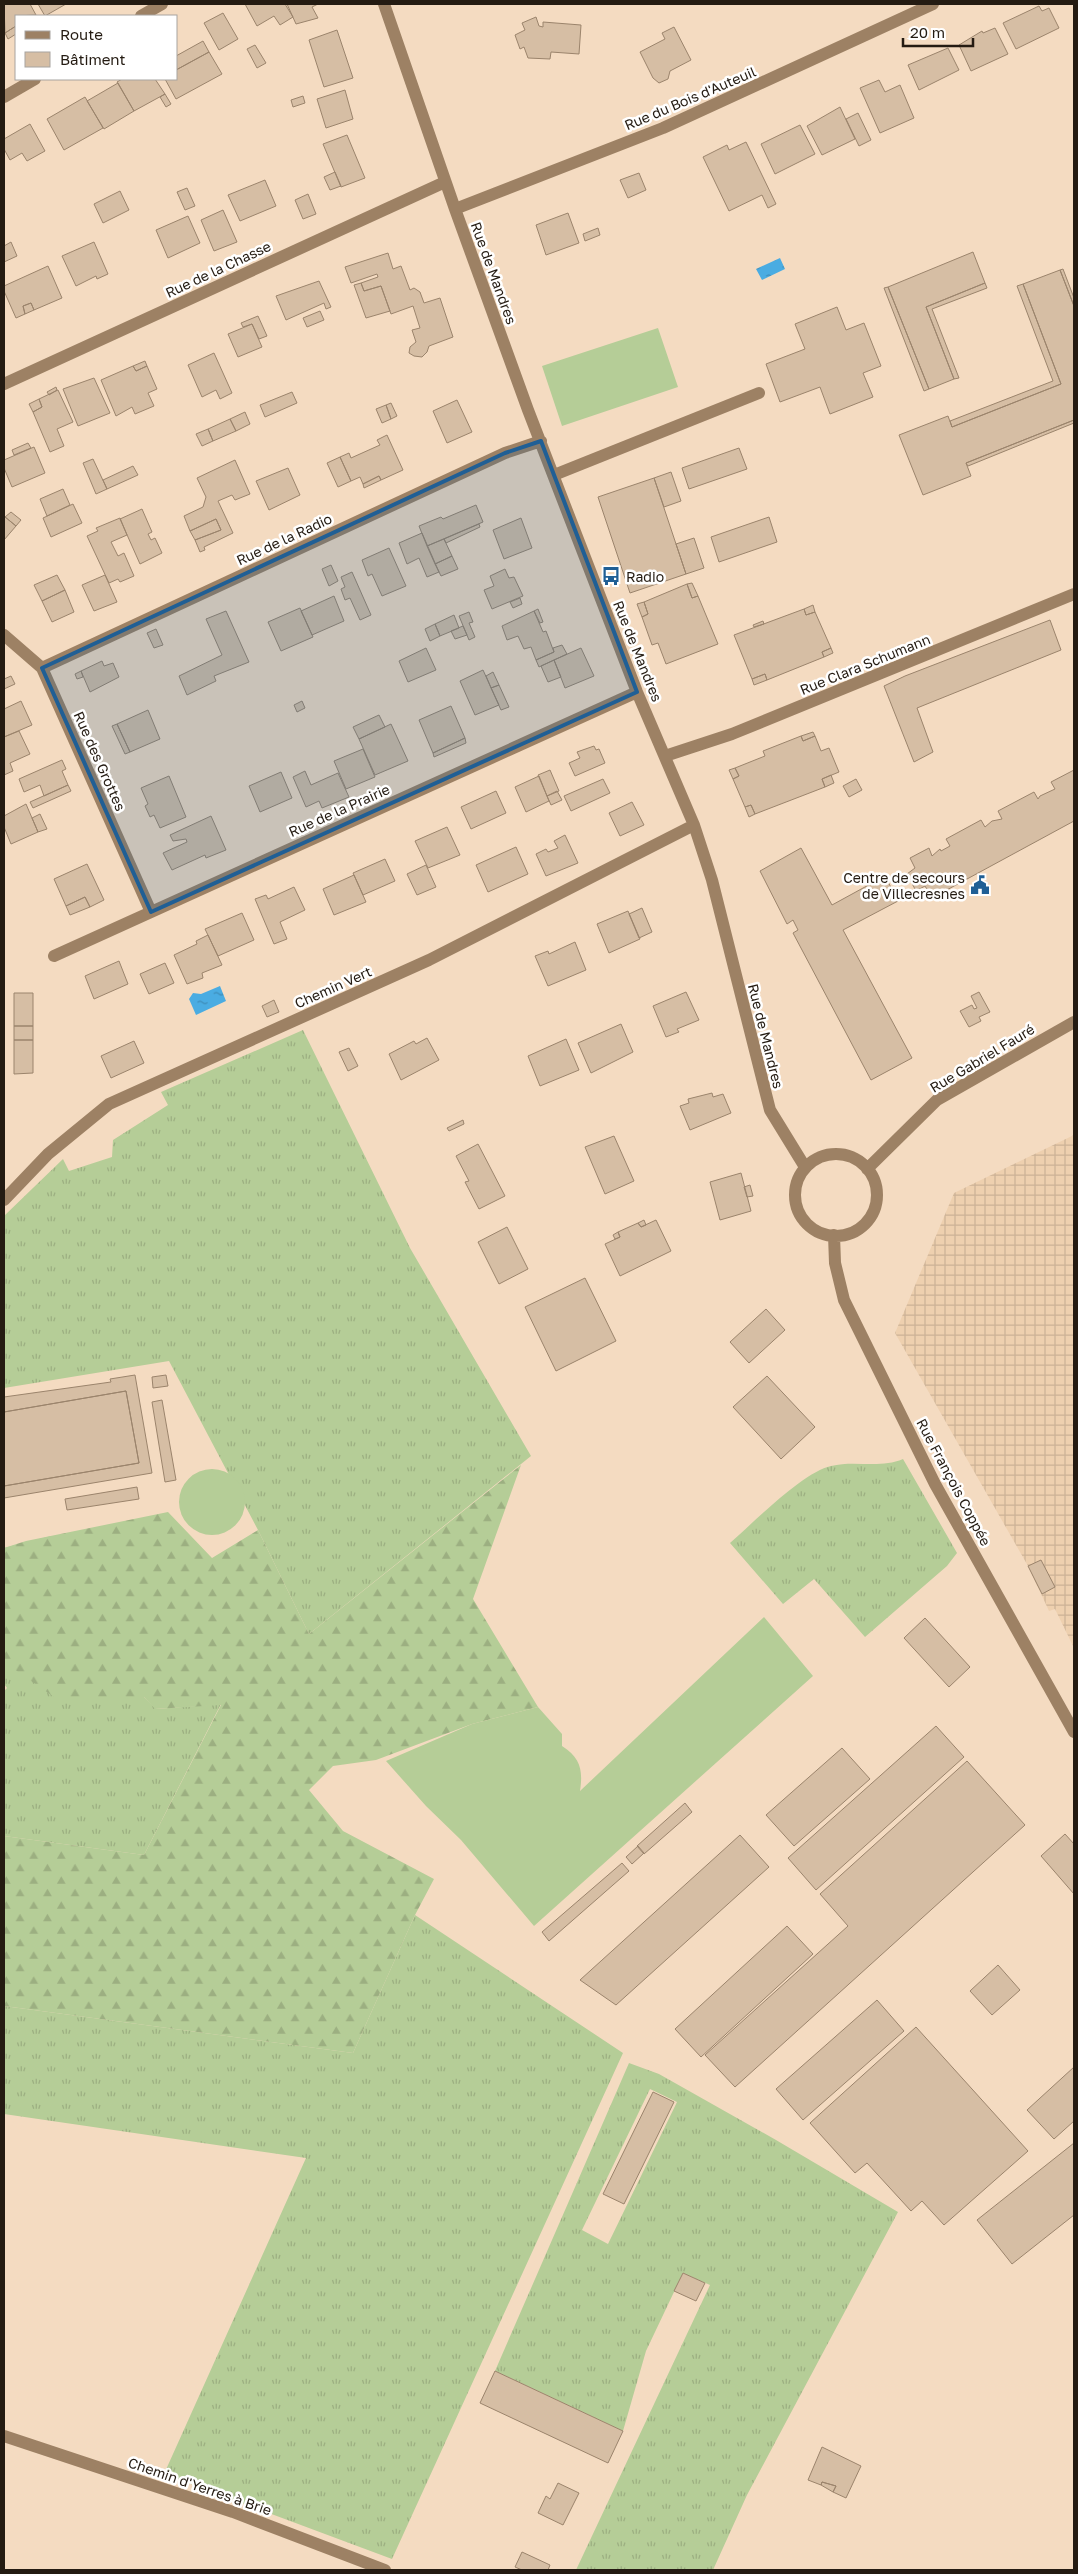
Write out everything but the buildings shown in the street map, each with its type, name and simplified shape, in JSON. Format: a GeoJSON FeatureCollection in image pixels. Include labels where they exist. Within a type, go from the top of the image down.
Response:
{"type":"FeatureCollection","features":[{"type":"Feature","properties":{"kind":"street"},"geometry":{"type":"LineString","coordinates":[[143,15],[162,4]]}},
{"type":"Feature","properties":{"kind":"street","name":"Rue de Mandres"},"geometry":{"type":"LineString","coordinates":[[384,4],[455,209],[541,442],[637,692],[694,825],[712,880],[770,1110],[806,1167]]}},
{"type":"Feature","properties":{"kind":"street","name":"Rue du Bois d'Auteuil"},"geometry":{"type":"LineString","coordinates":[[455,209],[663,128],[933,4]]}},
{"type":"Feature","properties":{"kind":"street"},"geometry":{"type":"LineString","coordinates":[[4,97],[33,80]]}},
{"type":"Feature","properties":{"kind":"street","name":"Rue de la Chasse"},"geometry":{"type":"LineString","coordinates":[[4,384],[446,182]]}},
{"type":"Feature","properties":{"kind":"street"},"geometry":{"type":"LineString","coordinates":[[554,475],[759,394]]}},
{"type":"Feature","properties":{"kind":"street","name":"Rue de la Radio"},"geometry":{"type":"LineString","coordinates":[[42,668],[505,453],[541,442]]}},
{"type":"Feature","properties":{"kind":"street","name":"Rue Clara Schumann"},"geometry":{"type":"LineString","coordinates":[[665,756],[732,734],[1074,594]]}},
{"type":"Feature","properties":{"kind":"street","name":"Rue des Grottes"},"geometry":{"type":"LineString","coordinates":[[4,635],[42,668],[151,912]]}},
{"type":"Feature","properties":{"kind":"street","name":"Rue de la Prairie"},"geometry":{"type":"LineString","coordinates":[[54,956],[637,692]]}},
{"type":"Feature","properties":{"kind":"street","name":"Chemin Vert"},"geometry":{"type":"LineString","coordinates":[[4,1200],[48,1154],[109,1104],[429,960],[694,825]]}},
{"type":"Feature","properties":{"kind":"street","name":"Rue Gabriel Fauré"},"geometry":{"type":"LineString","coordinates":[[867,1169],[937,1100],[1074,1022]]}},
{"type":"Feature","properties":{"kind":"street"},"geometry":{"type":"LineString","coordinates":[[836,1154],[858,1161],[867,1169],[876,1190],[872,1212],[857,1230],[834,1235],[813,1228],[804,1221],[798,1211],[795,1188],[806,1167],[825,1155],[836,1154]]}},
{"type":"Feature","properties":{"kind":"street","name":"Rue François Coppée"},"geometry":{"type":"LineString","coordinates":[[834,1235],[835,1263],[844,1300],[936,1484],[1074,1732]]}},
{"type":"Feature","properties":{"kind":"street","name":"Chemin d'Yerres à Brie"},"geometry":{"type":"LineString","coordinates":[[4,2436],[233,2512],[385,2570]]}},
{"type":"Feature","properties":{"kind":"highlighted area"},"geometry":{"type":"Polygon","coordinates":[[[541,441],[637,692],[151,912],[42,668],[505,453],[541,441]]]}},
{"type":"Feature","properties":{"kind":"shaded area"},"geometry":{"type":"Polygon","coordinates":[[[1074,1135],[1074,1648],[1055,1609],[1049,1611],[1028,1566],[895,1333],[954,1193],[1074,1135]]]}},
{"type":"Feature","properties":{"kind":"green space"},"geometry":{"type":"Polygon","coordinates":[[[658,328],[678,387],[562,426],[542,366],[658,328]]]}},
{"type":"Feature","properties":{"kind":"green space"},"geometry":{"type":"Polygon","coordinates":[[[303,1030],[410,1248],[531,1456],[309,1634],[258,1530],[169,1361],[4,1388],[4,1216],[63,1159],[69,1171],[112,1157],[113,1140],[168,1105],[161,1092],[303,1030]]]}},
{"type":"Feature","properties":{"kind":"green space"},"geometry":{"type":"Polygon","coordinates":[[[903,1459],[957,1553],[947,1566],[865,1637],[814,1579],[783,1604],[730,1543],[793,1488],[820,1470],[840,1464],[876,1464],[903,1459]]]}},
{"type":"Feature","properties":{"kind":"green space"},"geometry":{"type":"Polygon","coordinates":[[[521,1465],[473,1599],[538,1707],[472,1724],[376,1760],[333,1766],[309,1790],[343,1831],[434,1879],[415,1915],[353,2053],[4,2006],[4,1836],[144,1855],[221,1705],[155,1709],[144,1697],[54,1697],[4,1662],[4,1548],[26,1541],[168,1512],[212,1558],[258,1530],[309,1634],[521,1465]]]}},
{"type":"Feature","properties":{"kind":"green space"},"geometry":{"type":"Polygon","coordinates":[[[212,1469],[225,1472],[235,1479],[242,1489],[245,1502],[242,1515],[235,1525],[225,1532],[212,1535],[199,1532],[189,1525],[182,1515],[179,1502],[182,1489],[189,1479],[199,1472],[212,1469]]]}},
{"type":"Feature","properties":{"kind":"green space"},"geometry":{"type":"Polygon","coordinates":[[[51,1536],[91,1696],[144,1697],[156,1709],[221,1704],[144,1855],[4,1836],[4,1691],[7,1688],[4,1684],[4,1548],[51,1536]]]}},
{"type":"Feature","properties":{"kind":"green space"},"geometry":{"type":"Polygon","coordinates":[[[764,1617],[813,1676],[534,1926],[461,1840],[426,1806],[386,1761],[472,1724],[538,1707],[562,1734],[562,1746],[577,1760],[581,1771],[580,1791],[764,1617]]]}},
{"type":"Feature","properties":{"kind":"green space"},"geometry":{"type":"Polygon","coordinates":[[[415,1915],[623,2053],[392,2559],[164,2474],[306,2158],[4,2114],[4,2006],[353,2053],[415,1915]]]}},
{"type":"Feature","properties":{"kind":"green space"},"geometry":{"type":"Polygon","coordinates":[[[629,2063],[659,2074],[898,2212],[747,2495],[713,2570],[576,2570],[710,2285],[683,2273],[646,2351],[623,2431],[495,2371],[629,2063]],[[650,2089],[582,2230],[608,2244],[677,2102],[650,2089]]]}},
{"type":"Feature","properties":{"kind":"water"},"geometry":{"type":"Polygon","coordinates":[[[780,258],[785,269],[762,280],[756,269],[780,258]]]}},
{"type":"Feature","properties":{"kind":"water"},"geometry":{"type":"Polygon","coordinates":[[[220,986],[226,1001],[196,1015],[189,999],[193,993],[201,994],[220,986]]]}},
{"type":"Feature","properties":{"kind":"place","name":"Radio"},"geometry":{"type":"Point","coordinates":[611,576]}},
{"type":"Feature","properties":{"kind":"place","name":"Centre de secours de Villecresnes"},"geometry":{"type":"Point","coordinates":[980,885]}}]}
